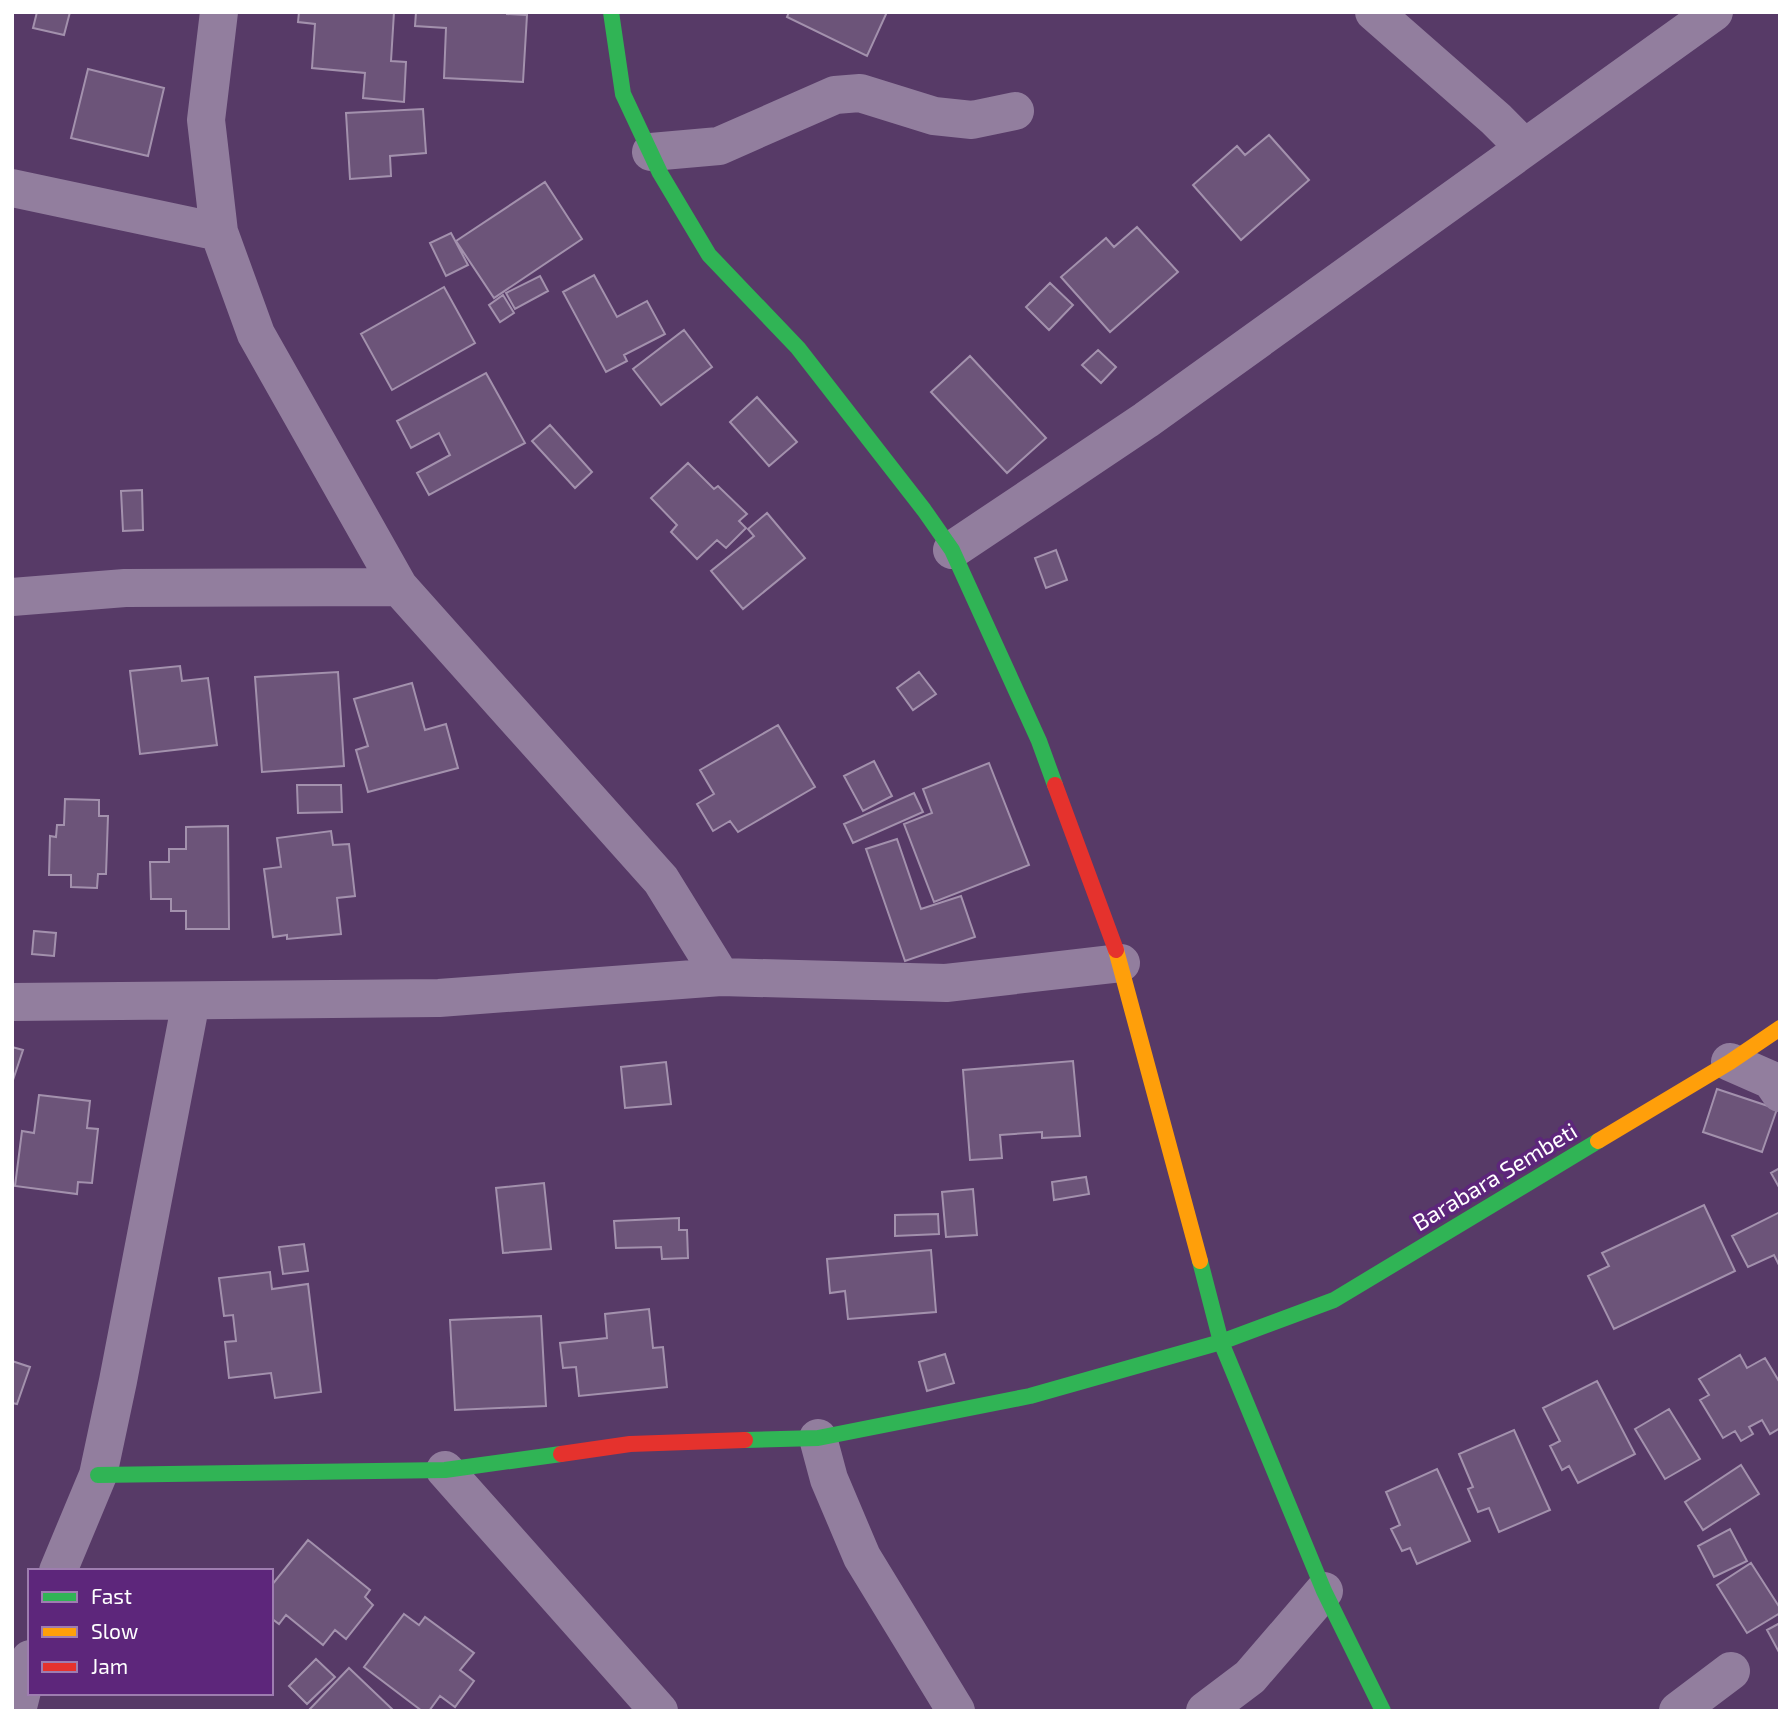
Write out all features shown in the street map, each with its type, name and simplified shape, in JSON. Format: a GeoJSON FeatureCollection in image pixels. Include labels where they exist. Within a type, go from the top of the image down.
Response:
{"type":"FeatureCollection","features":[{"type":"Feature","properties":{"kind":"street"},"geometry":{"type":"LineString","coordinates":[[219,12],[206,120],[219,232],[256,334],[399,587],[661,880],[721,976]]}},
{"type":"Feature","properties":{"kind":"street"},"geometry":{"type":"LineString","coordinates":[[611,12],[623,94],[660,173],[709,254],[798,348],[952,550],[1039,741],[1121,963],[1221,1342],[1324,1591],[1386,1705]]}},
{"type":"Feature","properties":{"kind":"street"},"geometry":{"type":"LineString","coordinates":[[1374,12],[1524,147]]}},
{"type":"Feature","properties":{"kind":"street"},"geometry":{"type":"LineString","coordinates":[[952,550],[1146,420],[1714,12]]}},
{"type":"Feature","properties":{"kind":"street"},"geometry":{"type":"LineString","coordinates":[[651,152],[719,146],[835,95],[860,93],[934,116],[972,120],[1015,111]]}},
{"type":"Feature","properties":{"kind":"street"},"geometry":{"type":"LineString","coordinates":[[12,188],[219,232]]}},
{"type":"Feature","properties":{"kind":"street"},"geometry":{"type":"LineString","coordinates":[[12,597],[125,588],[399,587]]}},
{"type":"Feature","properties":{"kind":"street"},"geometry":{"type":"LineString","coordinates":[[12,1002],[439,998],[721,976],[946,983],[1121,963]]}},
{"type":"Feature","properties":{"kind":"street"},"geometry":{"type":"LineString","coordinates":[[59,1569],[98,1475],[191,1001]]}},
{"type":"Feature","properties":{"kind":"street","name":"Barabara Sembeti"},"geometry":{"type":"LineString","coordinates":[[98,1475],[445,1470],[630,1444],[818,1438],[1030,1396],[1221,1342],[1334,1300],[1730,1062],[1780,1028]]}},
{"type":"Feature","properties":{"kind":"street"},"geometry":{"type":"LineString","coordinates":[[1730,1062],[1771,1080],[1780,1093]]}},
{"type":"Feature","properties":{"kind":"street"},"geometry":{"type":"LineString","coordinates":[[818,1438],[829,1479],[862,1557],[956,1711]]}},
{"type":"Feature","properties":{"kind":"street"},"geometry":{"type":"LineString","coordinates":[[445,1470],[659,1711]]}},
{"type":"Feature","properties":{"kind":"street"},"geometry":{"type":"LineString","coordinates":[[1205,1711],[1250,1677],[1324,1591]]}},
{"type":"Feature","properties":{"kind":"street"},"geometry":{"type":"LineString","coordinates":[[17,1711],[28,1667]]}},
{"type":"Feature","properties":{"kind":"street"},"geometry":{"type":"LineString","coordinates":[[1678,1711],[1731,1671]]}},
{"type":"Feature","properties":{"kind":"building"},"geometry":{"type":"Polygon","coordinates":[[[37,12],[70,12],[64,35],[33,28],[37,12]]]}},
{"type":"Feature","properties":{"kind":"building"},"geometry":{"type":"Polygon","coordinates":[[[299,12],[394,12],[391,61],[406,62],[404,102],[363,98],[365,73],[312,68],[315,24],[298,22],[299,12]]]}},
{"type":"Feature","properties":{"kind":"building"},"geometry":{"type":"Polygon","coordinates":[[[416,12],[507,12],[527,15],[523,82],[444,78],[446,28],[415,26],[416,12]]]}},
{"type":"Feature","properties":{"kind":"building"},"geometry":{"type":"Polygon","coordinates":[[[789,12],[887,12],[867,56],[787,17],[789,12]]]}},
{"type":"Feature","properties":{"kind":"building"},"geometry":{"type":"Polygon","coordinates":[[[88,69],[164,88],[148,156],[71,138],[88,69]]]}},
{"type":"Feature","properties":{"kind":"building"},"geometry":{"type":"Polygon","coordinates":[[[423,109],[426,153],[390,156],[391,176],[350,179],[346,113],[423,109]]]}},
{"type":"Feature","properties":{"kind":"building"},"geometry":{"type":"Polygon","coordinates":[[[1269,135],[1309,180],[1241,240],[1193,185],[1237,146],[1245,155],[1269,135]]]}},
{"type":"Feature","properties":{"kind":"building"},"geometry":{"type":"Polygon","coordinates":[[[545,182],[582,239],[494,298],[456,241],[545,182]]]}},
{"type":"Feature","properties":{"kind":"building"},"geometry":{"type":"Polygon","coordinates":[[[1137,227],[1178,272],[1110,332],[1061,277],[1106,238],[1114,247],[1137,227]]]}},
{"type":"Feature","properties":{"kind":"building"},"geometry":{"type":"Polygon","coordinates":[[[451,233],[468,265],[446,276],[430,243],[451,233]]]}},
{"type":"Feature","properties":{"kind":"building"},"geometry":{"type":"Polygon","coordinates":[[[594,275],[617,317],[647,301],[665,334],[624,355],[627,361],[606,372],[563,292],[594,275]]]}},
{"type":"Feature","properties":{"kind":"building"},"geometry":{"type":"Polygon","coordinates":[[[540,276],[548,291],[515,309],[506,293],[540,276]]]}},
{"type":"Feature","properties":{"kind":"building"},"geometry":{"type":"Polygon","coordinates":[[[1050,283],[1073,305],[1049,330],[1026,307],[1050,283]]]}},
{"type":"Feature","properties":{"kind":"building"},"geometry":{"type":"Polygon","coordinates":[[[444,287],[475,343],[392,390],[361,334],[444,287]]]}},
{"type":"Feature","properties":{"kind":"building"},"geometry":{"type":"Polygon","coordinates":[[[503,295],[514,313],[500,322],[489,305],[503,295]]]}},
{"type":"Feature","properties":{"kind":"building"},"geometry":{"type":"Polygon","coordinates":[[[684,330],[712,367],[661,405],[633,369],[684,330]]]}},
{"type":"Feature","properties":{"kind":"building"},"geometry":{"type":"Polygon","coordinates":[[[1098,350],[1116,367],[1101,383],[1082,365],[1098,350]]]}},
{"type":"Feature","properties":{"kind":"building"},"geometry":{"type":"Polygon","coordinates":[[[970,356],[1046,438],[1007,473],[931,392],[970,356]]]}},
{"type":"Feature","properties":{"kind":"building"},"geometry":{"type":"Polygon","coordinates":[[[486,373],[525,443],[429,495],[417,473],[450,455],[439,433],[411,448],[397,421],[486,373]]]}},
{"type":"Feature","properties":{"kind":"building"},"geometry":{"type":"Polygon","coordinates":[[[757,397],[797,442],[769,466],[730,422],[757,397]]]}},
{"type":"Feature","properties":{"kind":"building"},"geometry":{"type":"Polygon","coordinates":[[[550,425],[592,472],[575,488],[532,441],[550,425]]]}},
{"type":"Feature","properties":{"kind":"building"},"geometry":{"type":"Polygon","coordinates":[[[688,463],[714,489],[718,486],[747,514],[739,521],[746,528],[726,548],[717,540],[697,559],[671,532],[677,525],[651,498],[688,463]]]}},
{"type":"Feature","properties":{"kind":"building"},"geometry":{"type":"Polygon","coordinates":[[[142,490],[143,530],[123,531],[121,491],[142,490]]]}},
{"type":"Feature","properties":{"kind":"building"},"geometry":{"type":"Polygon","coordinates":[[[767,513],[805,558],[743,609],[711,571],[754,536],[748,529],[767,513]]]}},
{"type":"Feature","properties":{"kind":"building"},"geometry":{"type":"Polygon","coordinates":[[[1056,550],[1067,580],[1046,588],[1035,558],[1056,550]]]}},
{"type":"Feature","properties":{"kind":"building"},"geometry":{"type":"Polygon","coordinates":[[[180,666],[182,681],[208,678],[217,745],[140,754],[130,671],[180,666]]]}},
{"type":"Feature","properties":{"kind":"building"},"geometry":{"type":"Polygon","coordinates":[[[338,672],[344,766],[262,772],[255,677],[338,672]]]}},
{"type":"Feature","properties":{"kind":"building"},"geometry":{"type":"Polygon","coordinates":[[[919,672],[936,694],[913,710],[897,688],[919,672]]]}},
{"type":"Feature","properties":{"kind":"building"},"geometry":{"type":"Polygon","coordinates":[[[412,683],[425,730],[446,724],[458,768],[368,792],[356,750],[368,746],[354,699],[412,683]]]}},
{"type":"Feature","properties":{"kind":"building"},"geometry":{"type":"Polygon","coordinates":[[[778,725],[815,787],[738,832],[730,821],[713,831],[697,804],[714,794],[700,770],[778,725]]]}},
{"type":"Feature","properties":{"kind":"building"},"geometry":{"type":"Polygon","coordinates":[[[874,761],[892,796],[863,811],[844,776],[874,761]]]}},
{"type":"Feature","properties":{"kind":"building"},"geometry":{"type":"Polygon","coordinates":[[[989,763],[1029,865],[934,902],[904,824],[932,813],[923,789],[989,763]]]}},
{"type":"Feature","properties":{"kind":"building"},"geometry":{"type":"Polygon","coordinates":[[[297,785],[341,785],[342,812],[298,813],[297,785]]]}},
{"type":"Feature","properties":{"kind":"building"},"geometry":{"type":"Polygon","coordinates":[[[914,793],[923,812],[853,843],[844,824],[914,793]]]}},
{"type":"Feature","properties":{"kind":"building"},"geometry":{"type":"Polygon","coordinates":[[[65,799],[99,800],[99,816],[108,816],[106,874],[98,874],[97,888],[71,887],[71,875],[49,875],[50,836],[56,837],[57,825],[64,825],[65,799]]]}},
{"type":"Feature","properties":{"kind":"building"},"geometry":{"type":"Polygon","coordinates":[[[228,826],[229,929],[186,929],[186,911],[171,911],[171,899],[151,899],[150,862],[169,862],[169,849],[186,849],[186,827],[228,826]]]}},
{"type":"Feature","properties":{"kind":"building"},"geometry":{"type":"Polygon","coordinates":[[[331,831],[333,845],[349,844],[355,896],[337,898],[341,934],[287,939],[287,935],[273,937],[264,869],[281,867],[277,838],[331,831]]]}},
{"type":"Feature","properties":{"kind":"building"},"geometry":{"type":"Polygon","coordinates":[[[897,839],[921,909],[961,896],[975,937],[905,961],[866,849],[897,839]]]}},
{"type":"Feature","properties":{"kind":"building"},"geometry":{"type":"Polygon","coordinates":[[[34,931],[56,933],[54,956],[32,954],[34,931]]]}},
{"type":"Feature","properties":{"kind":"building"},"geometry":{"type":"Polygon","coordinates":[[[12,1047],[23,1050],[13,1080],[12,1080],[12,1047]]]}},
{"type":"Feature","properties":{"kind":"building"},"geometry":{"type":"Polygon","coordinates":[[[1073,1061],[1080,1136],[1042,1138],[1042,1132],[1000,1135],[1002,1158],[970,1160],[963,1070],[1073,1061]]]}},
{"type":"Feature","properties":{"kind":"building"},"geometry":{"type":"Polygon","coordinates":[[[666,1062],[671,1104],[625,1108],[621,1067],[666,1062]]]}},
{"type":"Feature","properties":{"kind":"building"},"geometry":{"type":"Polygon","coordinates":[[[1717,1089],[1777,1109],[1762,1152],[1703,1132],[1717,1089]]]}},
{"type":"Feature","properties":{"kind":"building"},"geometry":{"type":"Polygon","coordinates":[[[39,1095],[90,1101],[87,1128],[98,1129],[92,1183],[78,1182],[77,1194],[15,1186],[22,1131],[34,1133],[39,1095]]]}},
{"type":"Feature","properties":{"kind":"building"},"geometry":{"type":"Polygon","coordinates":[[[1780,1168],[1780,1189],[1771,1173],[1780,1168]]]}},
{"type":"Feature","properties":{"kind":"building"},"geometry":{"type":"Polygon","coordinates":[[[1086,1177],[1089,1194],[1054,1200],[1052,1182],[1086,1177]]]}},
{"type":"Feature","properties":{"kind":"building"},"geometry":{"type":"Polygon","coordinates":[[[544,1183],[551,1249],[503,1253],[496,1188],[544,1183]]]}},
{"type":"Feature","properties":{"kind":"building"},"geometry":{"type":"Polygon","coordinates":[[[973,1189],[977,1235],[946,1237],[942,1192],[973,1189]]]}},
{"type":"Feature","properties":{"kind":"building"},"geometry":{"type":"Polygon","coordinates":[[[1704,1205],[1735,1271],[1614,1329],[1588,1276],[1609,1266],[1602,1253],[1704,1205]]]}},
{"type":"Feature","properties":{"kind":"building"},"geometry":{"type":"Polygon","coordinates":[[[1780,1212],[1780,1267],[1774,1255],[1748,1267],[1732,1236],[1780,1212]]]}},
{"type":"Feature","properties":{"kind":"building"},"geometry":{"type":"Polygon","coordinates":[[[938,1214],[939,1234],[895,1236],[895,1215],[938,1214]]]}},
{"type":"Feature","properties":{"kind":"building"},"geometry":{"type":"Polygon","coordinates":[[[679,1218],[679,1230],[687,1230],[688,1258],[662,1259],[661,1247],[616,1248],[614,1221],[679,1218]]]}},
{"type":"Feature","properties":{"kind":"building"},"geometry":{"type":"Polygon","coordinates":[[[304,1244],[308,1271],[283,1274],[279,1247],[304,1244]]]}},
{"type":"Feature","properties":{"kind":"building"},"geometry":{"type":"Polygon","coordinates":[[[931,1250],[936,1312],[848,1319],[845,1291],[830,1293],[827,1259],[931,1250]]]}},
{"type":"Feature","properties":{"kind":"building"},"geometry":{"type":"Polygon","coordinates":[[[270,1272],[272,1289],[308,1284],[321,1392],[275,1398],[271,1373],[229,1378],[225,1342],[236,1341],[233,1315],[224,1316],[219,1278],[270,1272]]]}},
{"type":"Feature","properties":{"kind":"building"},"geometry":{"type":"Polygon","coordinates":[[[649,1309],[653,1348],[663,1347],[667,1387],[579,1396],[576,1367],[563,1368],[560,1343],[607,1338],[605,1314],[649,1309]]]}},
{"type":"Feature","properties":{"kind":"building"},"geometry":{"type":"Polygon","coordinates":[[[541,1316],[546,1406],[455,1410],[450,1320],[541,1316]]]}},
{"type":"Feature","properties":{"kind":"building"},"geometry":{"type":"Polygon","coordinates":[[[945,1354],[954,1383],[927,1391],[919,1362],[945,1354]]]}},
{"type":"Feature","properties":{"kind":"building"},"geometry":{"type":"Polygon","coordinates":[[[1740,1355],[1747,1368],[1765,1358],[1780,1383],[1780,1428],[1770,1434],[1762,1420],[1749,1427],[1753,1434],[1741,1441],[1735,1431],[1723,1438],[1700,1400],[1709,1395],[1699,1379],[1740,1355]]]}},
{"type":"Feature","properties":{"kind":"building"},"geometry":{"type":"Polygon","coordinates":[[[12,1361],[30,1367],[17,1404],[12,1403],[12,1361]]]}},
{"type":"Feature","properties":{"kind":"building"},"geometry":{"type":"Polygon","coordinates":[[[1597,1381],[1635,1454],[1578,1483],[1569,1466],[1562,1470],[1550,1446],[1560,1441],[1543,1408],[1597,1381]]]}},
{"type":"Feature","properties":{"kind":"building"},"geometry":{"type":"Polygon","coordinates":[[[1669,1409],[1700,1459],[1665,1479],[1635,1429],[1669,1409]]]}},
{"type":"Feature","properties":{"kind":"building"},"geometry":{"type":"Polygon","coordinates":[[[1514,1430],[1550,1510],[1499,1532],[1489,1508],[1478,1512],[1468,1489],[1473,1487],[1459,1454],[1514,1430]]]}},
{"type":"Feature","properties":{"kind":"building"},"geometry":{"type":"Polygon","coordinates":[[[1741,1465],[1759,1494],[1703,1530],[1685,1502],[1741,1465]]]}},
{"type":"Feature","properties":{"kind":"building"},"geometry":{"type":"Polygon","coordinates":[[[1437,1469],[1470,1541],[1417,1564],[1410,1548],[1402,1551],[1391,1529],[1400,1525],[1386,1492],[1437,1469]]]}},
{"type":"Feature","properties":{"kind":"building"},"geometry":{"type":"Polygon","coordinates":[[[1730,1529],[1747,1561],[1714,1577],[1698,1546],[1730,1529]]]}},
{"type":"Feature","properties":{"kind":"building"},"geometry":{"type":"Polygon","coordinates":[[[308,1540],[370,1590],[365,1597],[373,1605],[346,1639],[335,1630],[323,1645],[286,1615],[279,1624],[273,1620],[273,1584],[308,1540]]]}},
{"type":"Feature","properties":{"kind":"building"},"geometry":{"type":"Polygon","coordinates":[[[1751,1563],[1780,1608],[1780,1613],[1747,1633],[1717,1585],[1751,1563]]]}},
{"type":"Feature","properties":{"kind":"building"},"geometry":{"type":"Polygon","coordinates":[[[404,1614],[419,1625],[425,1617],[474,1653],[460,1670],[474,1681],[455,1707],[440,1696],[429,1711],[422,1711],[364,1667],[404,1614]]]}},
{"type":"Feature","properties":{"kind":"building"},"geometry":{"type":"Polygon","coordinates":[[[1780,1623],[1780,1654],[1767,1630],[1780,1623]]]}},
{"type":"Feature","properties":{"kind":"building"},"geometry":{"type":"Polygon","coordinates":[[[316,1659],[335,1677],[307,1704],[289,1686],[316,1659]]]}},
{"type":"Feature","properties":{"kind":"building"},"geometry":{"type":"Polygon","coordinates":[[[349,1668],[392,1709],[391,1711],[308,1711],[349,1668]]]}},
{"type":"Feature","properties":{"kind":"traffic: fast"},"geometry":{"type":"LineString","coordinates":[[611,12],[623,94],[660,173],[709,255],[798,348],[952,550],[1039,741],[1055,785]]}},
{"type":"Feature","properties":{"kind":"traffic: fast"},"geometry":{"type":"LineString","coordinates":[[745,1440],[818,1438],[1030,1396],[1221,1342],[1334,1300],[1598,1141]]}},
{"type":"Feature","properties":{"kind":"traffic: fast"},"geometry":{"type":"LineString","coordinates":[[1200,1261],[1221,1342],[1324,1591],[1383,1711]]}},
{"type":"Feature","properties":{"kind":"traffic: fast"},"geometry":{"type":"LineString","coordinates":[[98,1475],[445,1470],[561,1454]]}},
{"type":"Feature","properties":{"kind":"traffic: slow"},"geometry":{"type":"LineString","coordinates":[[1116,950],[1200,1261]]}},
{"type":"Feature","properties":{"kind":"traffic: slow"},"geometry":{"type":"LineString","coordinates":[[1598,1141],[1730,1062],[1780,1028]]}},
{"type":"Feature","properties":{"kind":"traffic: jam"},"geometry":{"type":"LineString","coordinates":[[1055,785],[1116,950]]}},
{"type":"Feature","properties":{"kind":"traffic: jam"},"geometry":{"type":"LineString","coordinates":[[561,1454],[630,1444],[745,1440]]}}]}
